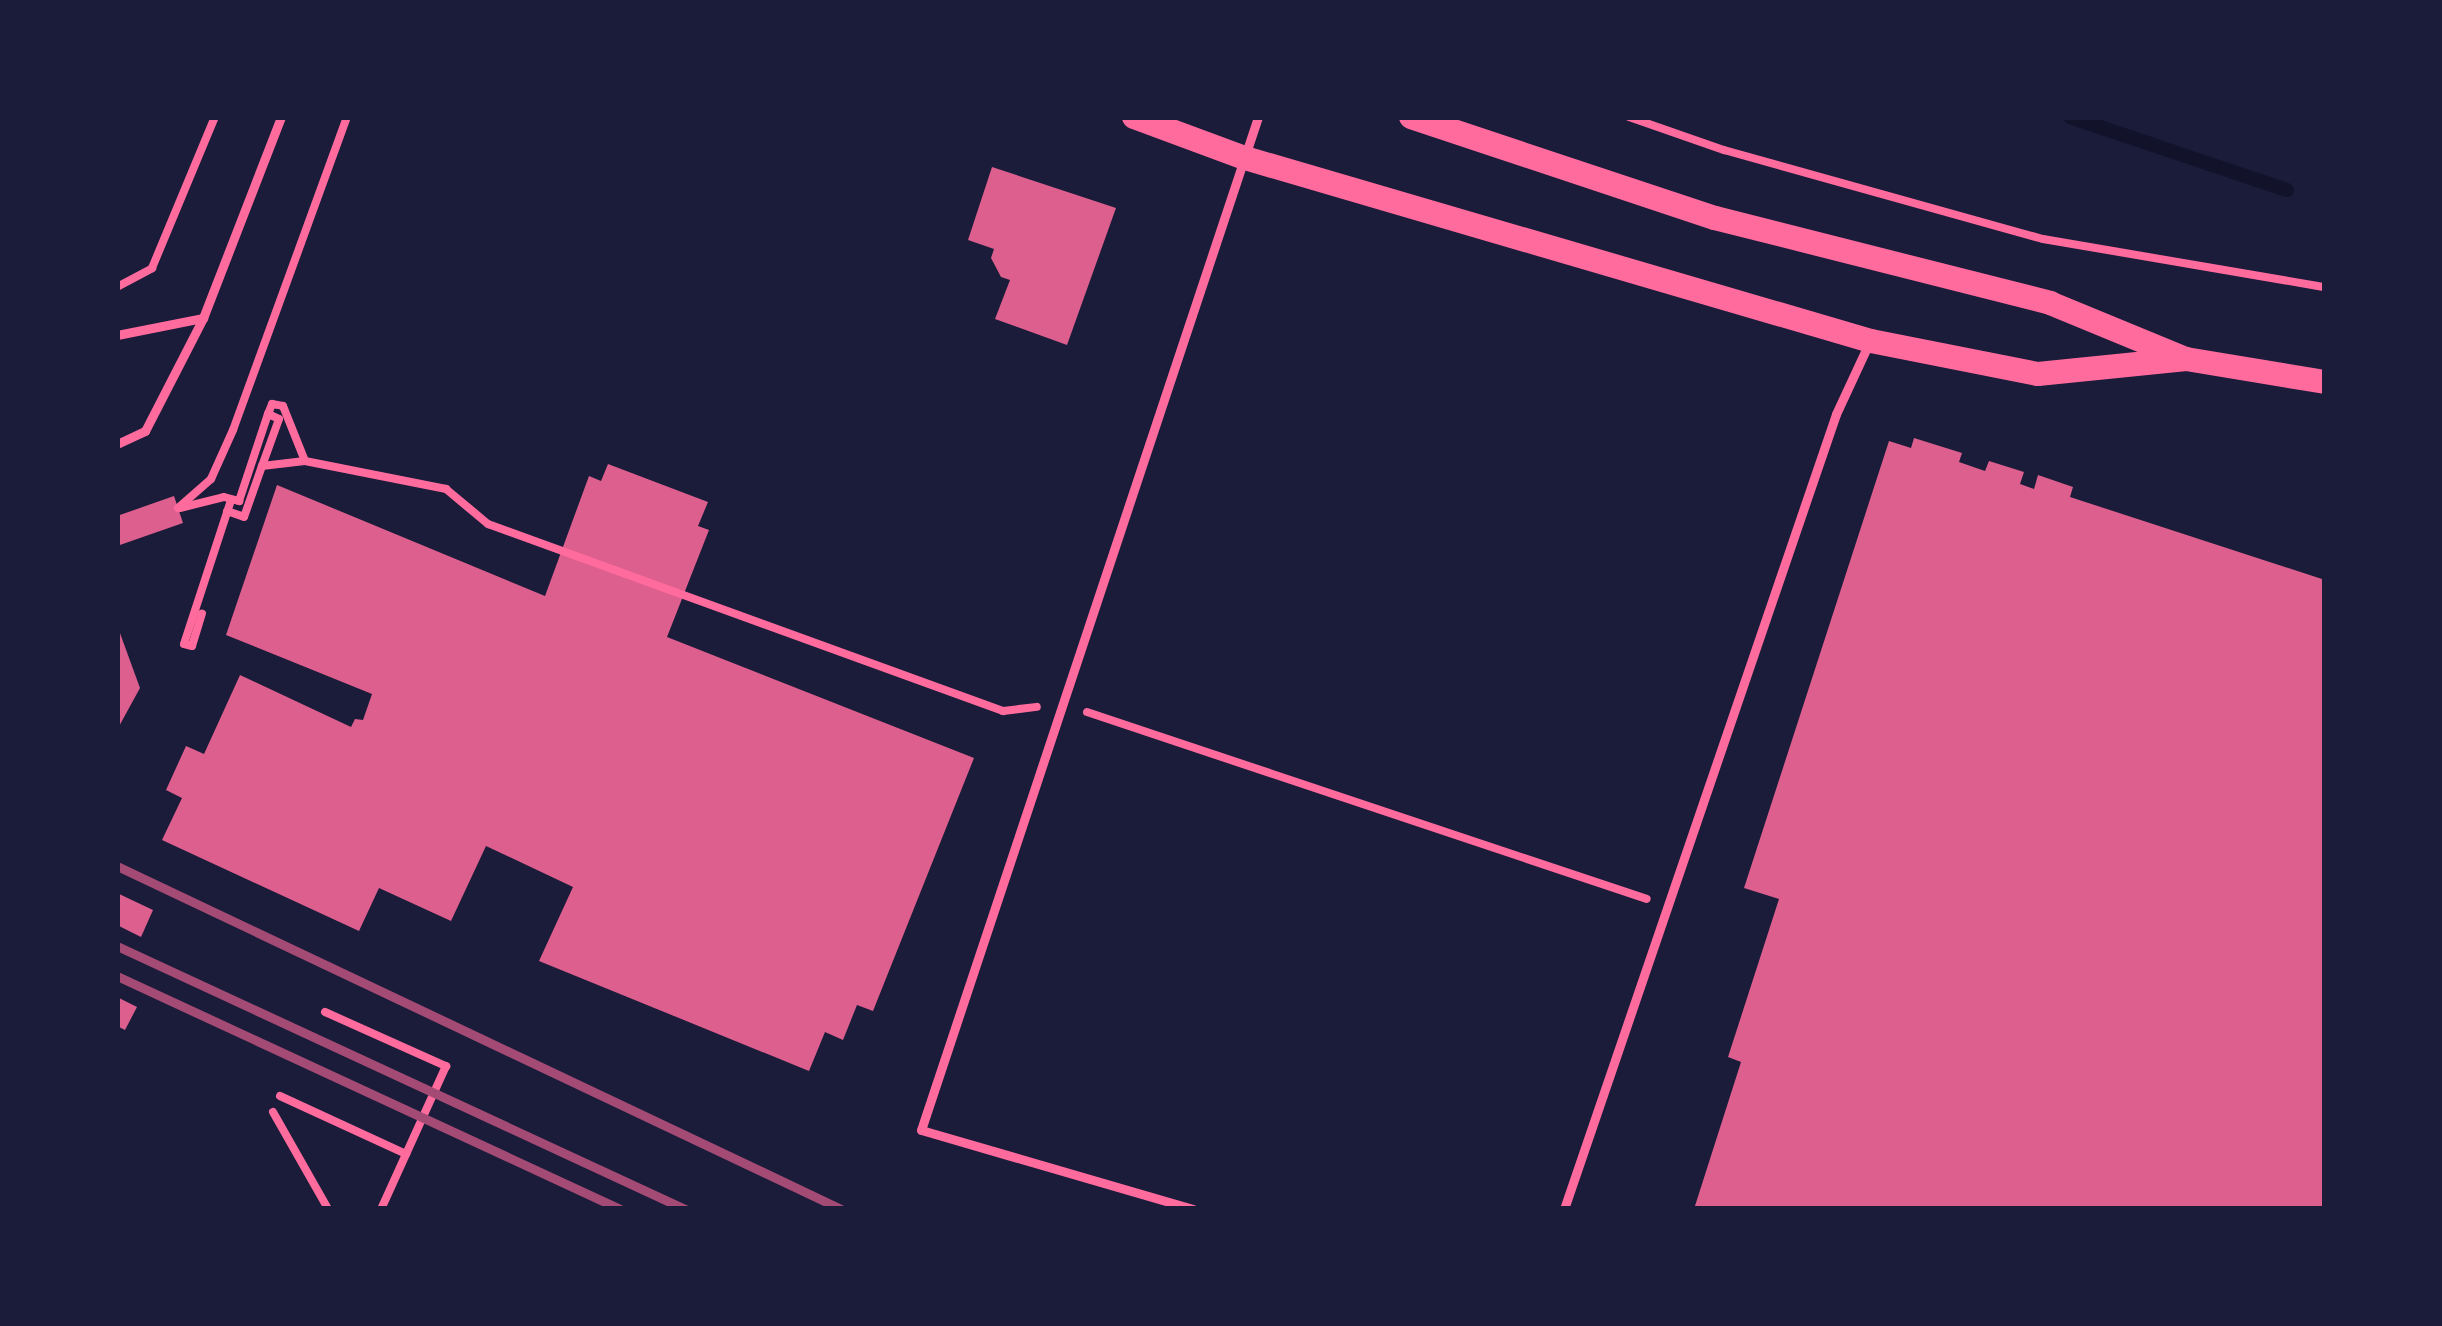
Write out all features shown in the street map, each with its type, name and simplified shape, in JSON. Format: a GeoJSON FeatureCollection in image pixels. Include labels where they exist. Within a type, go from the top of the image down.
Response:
{"type":"FeatureCollection","features":[{"type":"Feature","properties":{"kind":"main road"},"geometry":{"type":"LineString","coordinates":[[1134,117],[1245,158],[1871,340],[2038,374],[2186,359]]}},
{"type":"Feature","properties":{"kind":"main road"},"geometry":{"type":"LineString","coordinates":[[1412,117],[1714,218],[2050,303],[2186,359],[2325,382]]}},
{"type":"Feature","properties":{"kind":"lane"},"geometry":{"type":"LineString","coordinates":[[117,444],[145,430],[203,318],[281,117]]}},
{"type":"Feature","properties":{"kind":"lane"},"geometry":{"type":"LineString","coordinates":[[1193,1209],[921,1130],[1258,117]]}},
{"type":"Feature","properties":{"kind":"lane"},"geometry":{"type":"LineString","coordinates":[[117,335],[203,318]]}},
{"type":"Feature","properties":{"kind":"lane"},"geometry":{"type":"LineString","coordinates":[[1564,1209],[1836,414],[1871,340]]}},
{"type":"Feature","properties":{"kind":"path"},"geometry":{"type":"LineString","coordinates":[[117,286],[152,268],[215,117]]}},
{"type":"Feature","properties":{"kind":"path"},"geometry":{"type":"LineString","coordinates":[[305,461],[283,406],[272,404],[239,501],[178,508],[211,479],[233,430],[347,117]]}},
{"type":"Feature","properties":{"kind":"path"},"geometry":{"type":"LineString","coordinates":[[1629,117],[1724,150],[2043,239],[2325,287]]}},
{"type":"Feature","properties":{"kind":"path"},"geometry":{"type":"LineString","coordinates":[[227,512],[244,517],[279,419],[268,414]]}},
{"type":"Feature","properties":{"kind":"path"},"geometry":{"type":"LineString","coordinates":[[262,466],[305,461],[446,488],[488,524],[1004,711],[1062,704],[1666,905]]}},
{"type":"Feature","properties":{"kind":"path"},"geometry":{"type":"LineString","coordinates":[[202,613],[192,646],[184,644],[231,500]]}},
{"type":"Feature","properties":{"kind":"path"},"geometry":{"type":"LineString","coordinates":[[325,1012],[446,1066],[381,1209]]}},
{"type":"Feature","properties":{"kind":"path"},"geometry":{"type":"LineString","coordinates":[[280,1096],[406,1154]]}},
{"type":"Feature","properties":{"kind":"path"},"geometry":{"type":"LineString","coordinates":[[273,1112],[328,1209]]}},
{"type":"Feature","properties":{"kind":"building"},"geometry":{"type":"Polygon","coordinates":[[[992,167],[1116,208],[1067,345],[995,319],[1010,280],[1001,277],[991,258],[994,249],[968,240],[992,167]]]}},
{"type":"Feature","properties":{"kind":"building"},"geometry":{"type":"Polygon","coordinates":[[[1914,438],[1962,453],[1959,462],[1985,471],[1989,461],[2024,472],[2020,484],[2034,489],[2038,475],[2073,487],[2070,497],[2325,580],[2325,1209],[1694,1209],[1741,1062],[1728,1057],[1779,899],[1744,888],[1889,441],[1911,448],[1914,438]]]}},
{"type":"Feature","properties":{"kind":"building"},"geometry":{"type":"Polygon","coordinates":[[[608,464],[708,502],[698,526],[709,530],[667,637],[974,758],[873,1011],[857,1005],[843,1040],[825,1032],[809,1071],[539,961],[573,887],[486,846],[451,921],[379,888],[359,931],[162,840],[182,798],[166,790],[186,746],[204,754],[240,675],[351,727],[355,719],[363,720],[372,694],[226,635],[277,485],[545,596],[589,476],[601,481],[608,464]]]}},
{"type":"Feature","properties":{"kind":"building"},"geometry":{"type":"Polygon","coordinates":[[[174,496],[183,523],[117,546],[117,516],[174,496]]]}},
{"type":"Feature","properties":{"kind":"building"},"geometry":{"type":"Polygon","coordinates":[[[117,625],[140,688],[117,730],[117,625]]]}},
{"type":"Feature","properties":{"kind":"building"},"geometry":{"type":"Polygon","coordinates":[[[117,893],[153,910],[141,937],[117,925],[117,893]]]}},
{"type":"Feature","properties":{"kind":"building"},"geometry":{"type":"Polygon","coordinates":[[[117,997],[137,1007],[125,1030],[117,1026],[117,997]]]}},
{"type":"Feature","properties":{"kind":"waterway"},"geometry":{"type":"LineString","coordinates":[[2070,117],[2287,190]]}},
{"type":"Feature","properties":{"kind":"railway"},"geometry":{"type":"LineString","coordinates":[[117,866],[841,1209]]}},
{"type":"Feature","properties":{"kind":"railway"},"geometry":{"type":"LineString","coordinates":[[117,946],[685,1209]]}},
{"type":"Feature","properties":{"kind":"railway"},"geometry":{"type":"LineString","coordinates":[[117,976],[620,1209]]}}]}
